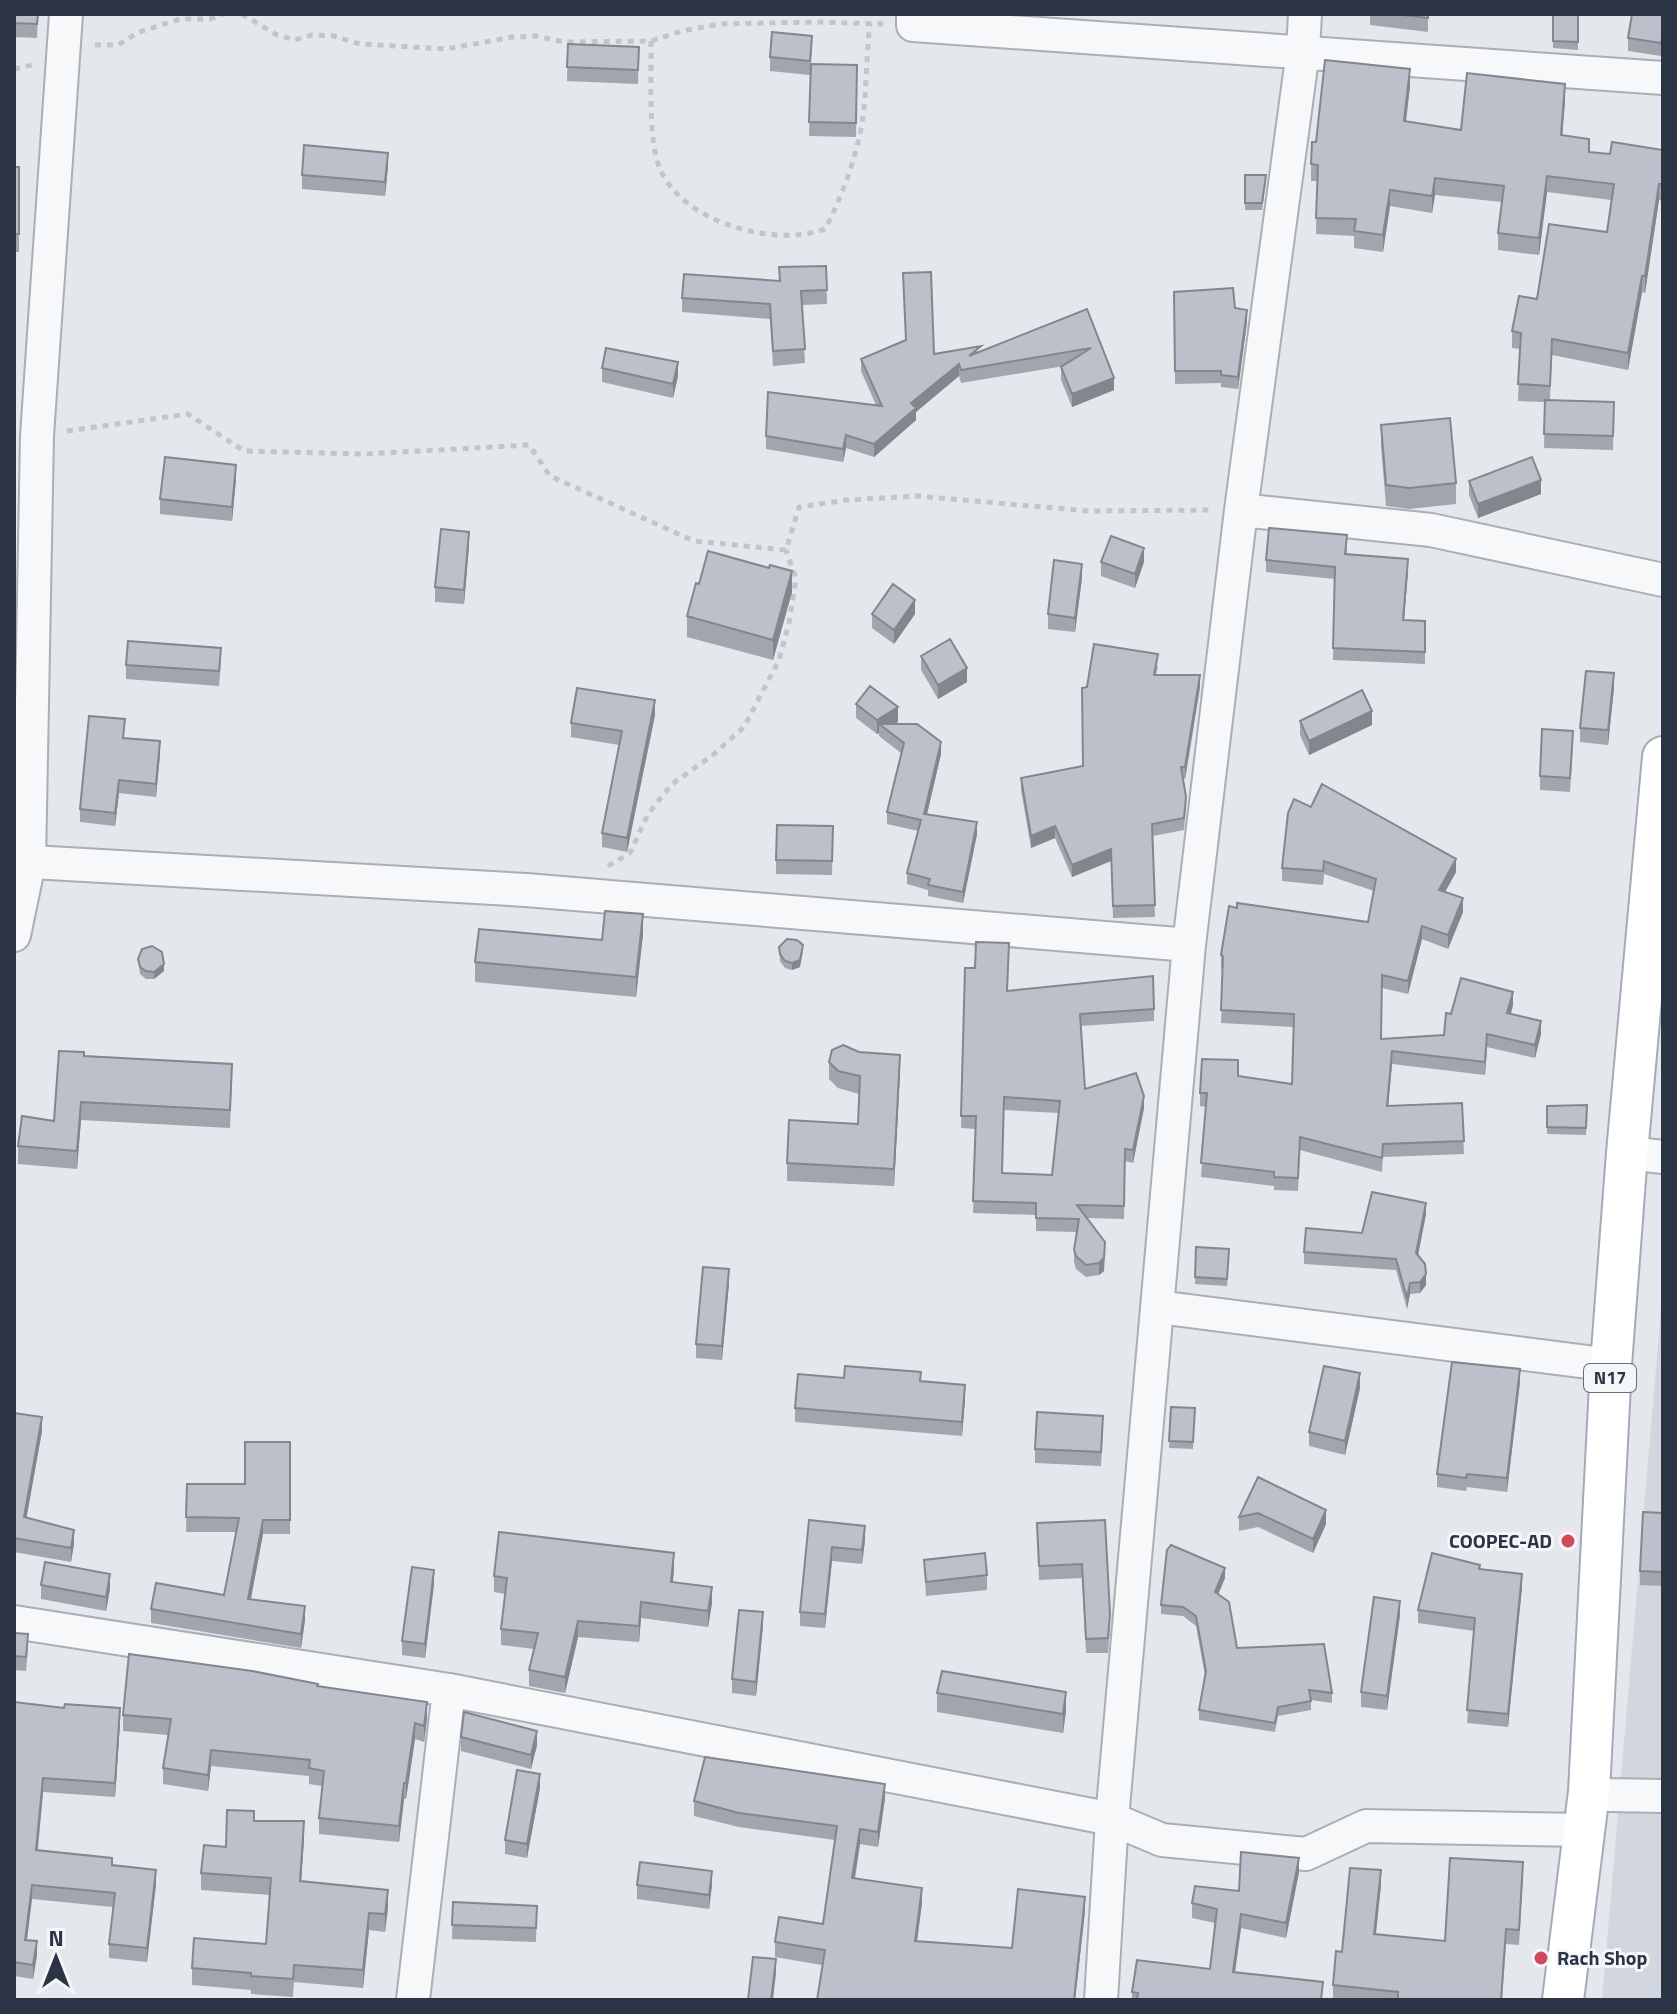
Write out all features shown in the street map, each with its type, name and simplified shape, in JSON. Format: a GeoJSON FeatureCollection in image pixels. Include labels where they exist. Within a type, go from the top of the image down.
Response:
{"type":"FeatureCollection","features":[{"type":"Feature","properties":{"kind":"main road","name":"N17"},"geometry":{"type":"LineString","coordinates":[[1563,2000],[1587,1811],[1611,1365],[1645,1155],[1663,757]]}},
{"type":"Feature","properties":{"kind":"street"},"geometry":{"type":"LineString","coordinates":[[14,935],[21,862],[37,436],[66,14]]}},
{"type":"Feature","properties":{"kind":"street"},"geometry":{"type":"LineString","coordinates":[[1101,2000],[1112,1819],[1189,945],[1241,510],[1303,51],[1305,14]]}},
{"type":"Feature","properties":{"kind":"street"},"geometry":{"type":"LineString","coordinates":[[913,20],[1663,78]]}},
{"type":"Feature","properties":{"kind":"street"},"geometry":{"type":"LineString","coordinates":[[1241,510],[1431,530],[1663,580]]}},
{"type":"Feature","properties":{"kind":"street"},"geometry":{"type":"LineString","coordinates":[[21,862],[526,890],[1189,945]]}},
{"type":"Feature","properties":{"kind":"street"},"geometry":{"type":"LineString","coordinates":[[1158,1307],[1611,1365]]}},
{"type":"Feature","properties":{"kind":"street"},"geometry":{"type":"LineString","coordinates":[[14,1622],[449,1690],[1112,1819],[1162,1840],[1306,1854],[1366,1826],[1587,1811],[1608,1795],[1663,1796]]}},
{"type":"Feature","properties":{"kind":"street"},"geometry":{"type":"LineString","coordinates":[[413,2000],[449,1690]]}},
{"type":"Feature","properties":{"kind":"path"},"geometry":{"type":"LineString","coordinates":[[14,69],[64,58],[84,47],[118,45],[139,32],[180,19],[210,19],[224,14]]}},
{"type":"Feature","properties":{"kind":"path"},"geometry":{"type":"LineString","coordinates":[[242,14],[277,35],[295,40],[323,35],[360,44],[446,49],[525,36],[564,42],[651,41],[720,24],[913,20]]}},
{"type":"Feature","properties":{"kind":"path"},"geometry":{"type":"LineString","coordinates":[[651,41],[654,145],[660,169],[676,194],[725,225],[760,232],[807,233],[825,229],[859,138],[867,82],[870,23]]}},
{"type":"Feature","properties":{"kind":"path"},"geometry":{"type":"LineString","coordinates":[[37,436],[188,414],[244,451],[365,454],[529,445],[550,476],[694,541],[786,550]]}},
{"type":"Feature","properties":{"kind":"path"},"geometry":{"type":"LineString","coordinates":[[605,868],[630,853],[648,814],[672,784],[713,755],[744,727],[779,660],[789,623],[796,579],[786,550],[799,507],[847,500],[917,496],[1089,511],[1241,510]]}},
{"type":"Feature","properties":{"kind":"shaded area"},"geometry":{"type":"Polygon","coordinates":[[[1663,1286],[1663,2000],[1602,2000],[1663,1286]]]}},
{"type":"Feature","properties":{"kind":"building"},"geometry":{"type":"Polygon","coordinates":[[[14,14],[38,14],[37,24],[14,23],[14,14]]]}},
{"type":"Feature","properties":{"kind":"building"},"geometry":{"type":"Polygon","coordinates":[[[1394,14],[1428,14],[1428,18],[1394,14]]]}},
{"type":"Feature","properties":{"kind":"building"},"geometry":{"type":"Polygon","coordinates":[[[1553,14],[1578,14],[1578,42],[1553,41],[1553,14]]]}},
{"type":"Feature","properties":{"kind":"building"},"geometry":{"type":"Polygon","coordinates":[[[1632,14],[1663,14],[1661,43],[1628,38],[1632,14]]]}},
{"type":"Feature","properties":{"kind":"building"},"geometry":{"type":"Polygon","coordinates":[[[772,32],[812,36],[810,61],[770,57],[772,32]]]}},
{"type":"Feature","properties":{"kind":"building"},"geometry":{"type":"Polygon","coordinates":[[[568,44],[639,47],[638,70],[567,67],[568,44]]]}},
{"type":"Feature","properties":{"kind":"building"},"geometry":{"type":"Polygon","coordinates":[[[1325,60],[1410,69],[1404,121],[1461,130],[1467,73],[1565,84],[1561,135],[1589,139],[1589,152],[1610,154],[1612,142],[1663,150],[1663,184],[1659,184],[1645,276],[1642,276],[1628,353],[1552,339],[1550,386],[1518,384],[1521,333],[1512,331],[1519,296],[1537,299],[1549,224],[1607,232],[1614,184],[1547,176],[1539,238],[1498,233],[1504,186],[1435,178],[1432,196],[1390,190],[1383,235],[1354,231],[1356,219],[1316,218],[1318,165],[1311,164],[1312,142],[1316,142],[1325,60]]]}},
{"type":"Feature","properties":{"kind":"building"},"geometry":{"type":"Polygon","coordinates":[[[811,64],[857,65],[856,123],[809,122],[811,64]]]}},
{"type":"Feature","properties":{"kind":"building"},"geometry":{"type":"Polygon","coordinates":[[[304,145],[388,153],[385,182],[302,175],[304,145]]]}},
{"type":"Feature","properties":{"kind":"building"},"geometry":{"type":"Polygon","coordinates":[[[14,167],[19,167],[19,234],[14,234],[14,167]]]}},
{"type":"Feature","properties":{"kind":"building"},"geometry":{"type":"Polygon","coordinates":[[[1245,175],[1266,175],[1262,203],[1245,203],[1245,175]]]}},
{"type":"Feature","properties":{"kind":"building"},"geometry":{"type":"Polygon","coordinates":[[[826,266],[827,290],[801,291],[805,349],[773,351],[770,304],[682,298],[684,274],[780,281],[779,267],[826,266]]]}},
{"type":"Feature","properties":{"kind":"building"},"geometry":{"type":"Polygon","coordinates":[[[931,272],[934,354],[981,346],[969,356],[1087,309],[1114,378],[1072,394],[1061,367],[1091,348],[961,370],[959,364],[911,403],[916,408],[874,444],[846,435],[843,449],[766,436],[768,392],[882,406],[861,359],[906,340],[903,273],[931,272]]]}},
{"type":"Feature","properties":{"kind":"building"},"geometry":{"type":"Polygon","coordinates":[[[1233,288],[1235,308],[1247,310],[1238,377],[1221,375],[1221,371],[1175,371],[1174,292],[1233,288]]]}},
{"type":"Feature","properties":{"kind":"building"},"geometry":{"type":"Polygon","coordinates":[[[606,348],[678,362],[673,384],[602,368],[606,348]]]}},
{"type":"Feature","properties":{"kind":"building"},"geometry":{"type":"Polygon","coordinates":[[[1545,400],[1614,402],[1613,436],[1544,434],[1545,400]]]}},
{"type":"Feature","properties":{"kind":"building"},"geometry":{"type":"Polygon","coordinates":[[[1450,418],[1456,483],[1409,488],[1386,485],[1381,425],[1450,418]]]}},
{"type":"Feature","properties":{"kind":"building"},"geometry":{"type":"Polygon","coordinates":[[[165,457],[236,465],[232,507],[160,499],[165,457]]]}},
{"type":"Feature","properties":{"kind":"building"},"geometry":{"type":"Polygon","coordinates":[[[1532,457],[1541,480],[1478,504],[1469,481],[1532,457]]]}},
{"type":"Feature","properties":{"kind":"building"},"geometry":{"type":"Polygon","coordinates":[[[1269,528],[1347,535],[1345,554],[1408,559],[1403,620],[1425,621],[1425,652],[1333,648],[1335,567],[1266,560],[1269,528]]]}},
{"type":"Feature","properties":{"kind":"building"},"geometry":{"type":"Polygon","coordinates":[[[441,529],[469,532],[464,590],[435,587],[441,529]]]}},
{"type":"Feature","properties":{"kind":"building"},"geometry":{"type":"Polygon","coordinates":[[[1111,536],[1144,548],[1135,574],[1101,562],[1111,536]]]}},
{"type":"Feature","properties":{"kind":"building"},"geometry":{"type":"Polygon","coordinates":[[[708,551],[769,568],[770,565],[792,571],[773,640],[687,616],[708,551]]]}},
{"type":"Feature","properties":{"kind":"building"},"geometry":{"type":"Polygon","coordinates":[[[1054,560],[1082,564],[1075,618],[1048,614],[1054,560]]]}},
{"type":"Feature","properties":{"kind":"building"},"geometry":{"type":"Polygon","coordinates":[[[893,584],[915,600],[894,630],[872,614],[893,584]]]}},
{"type":"Feature","properties":{"kind":"building"},"geometry":{"type":"Polygon","coordinates":[[[950,639],[967,668],[938,685],[921,656],[950,639]]]}},
{"type":"Feature","properties":{"kind":"building"},"geometry":{"type":"Polygon","coordinates":[[[128,641],[221,648],[219,671],[126,665],[128,641]]]}},
{"type":"Feature","properties":{"kind":"building"},"geometry":{"type":"Polygon","coordinates":[[[1094,644],[1158,654],[1154,675],[1200,675],[1185,767],[1181,767],[1186,797],[1184,818],[1152,824],[1155,905],[1113,906],[1111,849],[1072,865],[1055,826],[1031,836],[1021,778],[1083,766],[1082,688],[1087,687],[1094,644]]]}},
{"type":"Feature","properties":{"kind":"building"},"geometry":{"type":"Polygon","coordinates":[[[1586,671],[1614,673],[1608,730],[1580,728],[1586,671]]]}},
{"type":"Feature","properties":{"kind":"building"},"geometry":{"type":"Polygon","coordinates":[[[870,686],[898,707],[877,720],[856,704],[870,686]]]}},
{"type":"Feature","properties":{"kind":"building"},"geometry":{"type":"Polygon","coordinates":[[[577,688],[655,700],[627,838],[602,833],[622,731],[571,723],[577,688]]]}},
{"type":"Feature","properties":{"kind":"building"},"geometry":{"type":"Polygon","coordinates":[[[1362,690],[1372,711],[1309,741],[1300,721],[1362,690]]]}},
{"type":"Feature","properties":{"kind":"building"},"geometry":{"type":"Polygon","coordinates":[[[89,716],[125,719],[123,738],[160,741],[156,784],[119,780],[115,813],[80,809],[89,716]]]}},
{"type":"Feature","properties":{"kind":"building"},"geometry":{"type":"Polygon","coordinates":[[[879,724],[917,724],[941,742],[924,814],[977,822],[963,892],[928,885],[930,879],[907,873],[921,820],[887,812],[904,743],[879,724]]]}},
{"type":"Feature","properties":{"kind":"building"},"geometry":{"type":"Polygon","coordinates":[[[1542,729],[1573,731],[1570,778],[1540,776],[1542,729]]]}},
{"type":"Feature","properties":{"kind":"building"},"geometry":{"type":"Polygon","coordinates":[[[1322,784],[1456,859],[1439,890],[1463,898],[1448,935],[1422,926],[1408,981],[1382,975],[1381,1039],[1444,1035],[1446,1013],[1451,1014],[1461,978],[1513,992],[1507,1013],[1541,1021],[1535,1045],[1487,1034],[1485,1062],[1392,1051],[1387,1106],[1462,1103],[1464,1141],[1383,1144],[1382,1158],[1300,1137],[1298,1178],[1274,1177],[1274,1172],[1201,1163],[1207,1093],[1200,1093],[1202,1059],[1238,1060],[1238,1076],[1292,1084],[1294,1014],[1221,1010],[1221,955],[1229,906],[1237,908],[1237,903],[1368,922],[1376,879],[1324,861],[1323,871],[1282,868],[1288,813],[1294,799],[1311,807],[1322,784]]]}},
{"type":"Feature","properties":{"kind":"building"},"geometry":{"type":"Polygon","coordinates":[[[777,825],[833,826],[832,861],[776,860],[777,825]]]}},
{"type":"Feature","properties":{"kind":"building"},"geometry":{"type":"Polygon","coordinates":[[[605,911],[643,914],[636,977],[475,962],[479,929],[602,940],[605,911]]]}},
{"type":"Feature","properties":{"kind":"building"},"geometry":{"type":"Polygon","coordinates":[[[787,939],[797,940],[803,945],[800,960],[792,963],[785,961],[780,954],[779,947],[787,939]]]}},
{"type":"Feature","properties":{"kind":"building"},"geometry":{"type":"Polygon","coordinates":[[[976,942],[1009,943],[1007,991],[1153,976],[1154,1009],[1080,1014],[1085,1089],[1136,1073],[1144,1096],[1133,1150],[1125,1149],[1124,1206],[1077,1205],[1105,1242],[1104,1258],[1099,1263],[1086,1265],[1076,1256],[1074,1250],[1079,1219],[1036,1218],[1036,1203],[973,1201],[976,1116],[961,1116],[965,968],[975,968],[976,942]],[[1004,1097],[1002,1173],[1052,1175],[1060,1101],[1004,1097]]]}},
{"type":"Feature","properties":{"kind":"building"},"geometry":{"type":"Polygon","coordinates":[[[152,946],[162,952],[164,964],[154,972],[140,967],[138,959],[142,949],[152,946]]]}},
{"type":"Feature","properties":{"kind":"building"},"geometry":{"type":"Polygon","coordinates":[[[843,1045],[859,1052],[900,1055],[894,1169],[787,1163],[789,1120],[858,1124],[860,1076],[838,1071],[829,1062],[832,1050],[843,1045]]]}},
{"type":"Feature","properties":{"kind":"building"},"geometry":{"type":"Polygon","coordinates":[[[59,1051],[84,1052],[84,1056],[232,1064],[230,1110],[81,1102],[77,1151],[18,1146],[22,1116],[54,1121],[59,1051]]]}},
{"type":"Feature","properties":{"kind":"building"},"geometry":{"type":"Polygon","coordinates":[[[1587,1105],[1586,1128],[1547,1127],[1547,1106],[1587,1105]]]}},
{"type":"Feature","properties":{"kind":"building"},"geometry":{"type":"Polygon","coordinates":[[[1372,1192],[1426,1203],[1416,1253],[1425,1264],[1426,1274],[1420,1282],[1410,1283],[1407,1298],[1396,1259],[1304,1252],[1306,1228],[1362,1233],[1372,1192]]]}},
{"type":"Feature","properties":{"kind":"building"},"geometry":{"type":"Polygon","coordinates":[[[1196,1247],[1229,1249],[1227,1279],[1195,1277],[1196,1247]]]}},
{"type":"Feature","properties":{"kind":"building"},"geometry":{"type":"Polygon","coordinates":[[[703,1267],[729,1269],[722,1346],[696,1344],[703,1267]]]}},
{"type":"Feature","properties":{"kind":"building"},"geometry":{"type":"Polygon","coordinates":[[[1452,1362],[1520,1369],[1507,1478],[1437,1474],[1452,1362]]]}},
{"type":"Feature","properties":{"kind":"building"},"geometry":{"type":"Polygon","coordinates":[[[845,1366],[921,1372],[920,1381],[965,1385],[962,1422],[795,1408],[798,1374],[844,1378],[845,1366]]]}},
{"type":"Feature","properties":{"kind":"building"},"geometry":{"type":"Polygon","coordinates":[[[1324,1366],[1360,1373],[1345,1441],[1309,1432],[1324,1366]]]}},
{"type":"Feature","properties":{"kind":"building"},"geometry":{"type":"Polygon","coordinates":[[[1171,1407],[1195,1408],[1193,1442],[1169,1441],[1171,1407]]]}},
{"type":"Feature","properties":{"kind":"building"},"geometry":{"type":"Polygon","coordinates":[[[1037,1412],[1103,1416],[1101,1452],[1035,1449],[1037,1412]]]}},
{"type":"Feature","properties":{"kind":"building"},"geometry":{"type":"Polygon","coordinates":[[[14,1413],[42,1417],[24,1517],[74,1530],[71,1548],[14,1538],[14,1413]]]}},
{"type":"Feature","properties":{"kind":"building"},"geometry":{"type":"Polygon","coordinates":[[[245,1442],[290,1442],[290,1520],[263,1520],[248,1599],[305,1606],[301,1634],[151,1609],[156,1583],[224,1595],[239,1518],[186,1517],[187,1484],[245,1484],[245,1442]]]}},
{"type":"Feature","properties":{"kind":"building"},"geometry":{"type":"Polygon","coordinates":[[[1258,1477],[1326,1510],[1313,1539],[1258,1513],[1239,1517],[1258,1477]]]}},
{"type":"Feature","properties":{"kind":"building"},"geometry":{"type":"Polygon","coordinates":[[[1643,1512],[1663,1513],[1663,1572],[1640,1571],[1643,1512]]]}},
{"type":"Feature","properties":{"kind":"building"},"geometry":{"type":"Polygon","coordinates":[[[809,1520],[865,1526],[862,1550],[832,1547],[825,1614],[800,1612],[809,1520]]]}},
{"type":"Feature","properties":{"kind":"building"},"geometry":{"type":"Polygon","coordinates":[[[1105,1520],[1110,1614],[1108,1638],[1086,1639],[1082,1564],[1039,1566],[1037,1523],[1105,1520]]]}},
{"type":"Feature","properties":{"kind":"building"},"geometry":{"type":"Polygon","coordinates":[[[499,1532],[674,1553],[671,1582],[712,1587],[708,1611],[641,1602],[639,1626],[578,1621],[565,1677],[529,1670],[538,1633],[501,1629],[507,1578],[494,1576],[499,1532]]]}},
{"type":"Feature","properties":{"kind":"building"},"geometry":{"type":"Polygon","coordinates":[[[1171,1545],[1225,1568],[1215,1592],[1229,1602],[1237,1648],[1324,1644],[1332,1693],[1309,1690],[1311,1701],[1278,1707],[1275,1723],[1199,1710],[1206,1671],[1196,1616],[1183,1607],[1161,1605],[1167,1550],[1171,1545]]]}},
{"type":"Feature","properties":{"kind":"building"},"geometry":{"type":"Polygon","coordinates":[[[985,1553],[987,1575],[926,1582],[924,1560],[985,1553]]]}},
{"type":"Feature","properties":{"kind":"building"},"geometry":{"type":"Polygon","coordinates":[[[1432,1553],[1480,1565],[1479,1569],[1522,1574],[1508,1714],[1467,1710],[1475,1618],[1418,1610],[1432,1553]]]}},
{"type":"Feature","properties":{"kind":"building"},"geometry":{"type":"Polygon","coordinates":[[[45,1562],[110,1574],[106,1597],[41,1585],[45,1562]]]}},
{"type":"Feature","properties":{"kind":"building"},"geometry":{"type":"Polygon","coordinates":[[[412,1567],[434,1570],[425,1644],[402,1641],[412,1567]]]}},
{"type":"Feature","properties":{"kind":"building"},"geometry":{"type":"Polygon","coordinates":[[[1374,1597],[1400,1601],[1387,1696],[1361,1692],[1374,1597]]]}},
{"type":"Feature","properties":{"kind":"building"},"geometry":{"type":"Polygon","coordinates":[[[739,1610],[763,1612],[756,1682],[732,1679],[739,1610]]]}},
{"type":"Feature","properties":{"kind":"building"},"geometry":{"type":"Polygon","coordinates":[[[14,1633],[28,1634],[26,1657],[14,1656],[14,1633]]]}},
{"type":"Feature","properties":{"kind":"building"},"geometry":{"type":"Polygon","coordinates":[[[129,1654],[252,1671],[317,1686],[427,1702],[424,1726],[415,1723],[399,1826],[319,1818],[324,1771],[309,1768],[310,1760],[211,1750],[208,1775],[163,1768],[171,1719],[123,1715],[129,1654]]]}},
{"type":"Feature","properties":{"kind":"building"},"geometry":{"type":"Polygon","coordinates":[[[942,1671],[1066,1692],[1063,1714],[937,1693],[942,1671]]]}},
{"type":"Feature","properties":{"kind":"building"},"geometry":{"type":"Polygon","coordinates":[[[14,1702],[64,1708],[65,1704],[120,1708],[115,1783],[43,1778],[36,1850],[112,1858],[112,1865],[156,1870],[147,1948],[109,1944],[115,1893],[32,1885],[25,1940],[37,1941],[33,1965],[14,1962],[14,1702]]]}},
{"type":"Feature","properties":{"kind":"building"},"geometry":{"type":"Polygon","coordinates":[[[464,1712],[537,1731],[531,1755],[461,1737],[464,1712]]]}},
{"type":"Feature","properties":{"kind":"building"},"geometry":{"type":"Polygon","coordinates":[[[705,1757],[885,1784],[878,1832],[860,1829],[852,1878],[922,1888],[915,1941],[1012,1948],[1018,1889],[1085,1897],[1074,2000],[817,2000],[825,1950],[775,1942],[779,1917],[823,1924],[837,1826],[739,1813],[694,1801],[705,1757]]]}},
{"type":"Feature","properties":{"kind":"building"},"geometry":{"type":"Polygon","coordinates":[[[517,1770],[540,1774],[527,1844],[505,1840],[517,1770]]]}},
{"type":"Feature","properties":{"kind":"building"},"geometry":{"type":"Polygon","coordinates":[[[227,1810],[254,1811],[254,1821],[304,1821],[300,1881],[388,1890],[385,1914],[369,1913],[363,1970],[294,1965],[293,1979],[192,1968],[194,1938],[266,1944],[271,1878],[201,1873],[204,1845],[226,1847],[227,1810]]]}},
{"type":"Feature","properties":{"kind":"building"},"geometry":{"type":"Polygon","coordinates":[[[1241,1852],[1299,1858],[1286,1923],[1241,1914],[1233,1972],[1323,1982],[1321,2000],[1137,2000],[1138,1993],[1132,1992],[1137,1960],[1210,1969],[1217,1909],[1192,1903],[1195,1886],[1239,1891],[1241,1852]]]}},
{"type":"Feature","properties":{"kind":"building"},"geometry":{"type":"Polygon","coordinates":[[[1450,1858],[1523,1862],[1519,1930],[1506,1929],[1501,2000],[1398,2000],[1398,1992],[1333,1985],[1336,1951],[1342,1952],[1350,1868],[1381,1870],[1374,1934],[1445,1941],[1450,1858]]]}},
{"type":"Feature","properties":{"kind":"building"},"geometry":{"type":"Polygon","coordinates":[[[640,1862],[712,1871],[709,1895],[637,1885],[640,1862]]]}},
{"type":"Feature","properties":{"kind":"building"},"geometry":{"type":"Polygon","coordinates":[[[453,1902],[537,1906],[536,1928],[452,1925],[453,1902]]]}},
{"type":"Feature","properties":{"kind":"building"},"geometry":{"type":"Polygon","coordinates":[[[753,1957],[776,1959],[771,2000],[748,2000],[753,1957]]]}},
{"type":"Feature","properties":{"kind":"place","name":"COOPEC-AD"},"geometry":{"type":"Point","coordinates":[1568,1541]}},
{"type":"Feature","properties":{"kind":"place","name":"Rach Shop"},"geometry":{"type":"Point","coordinates":[1541,1958]}}]}
